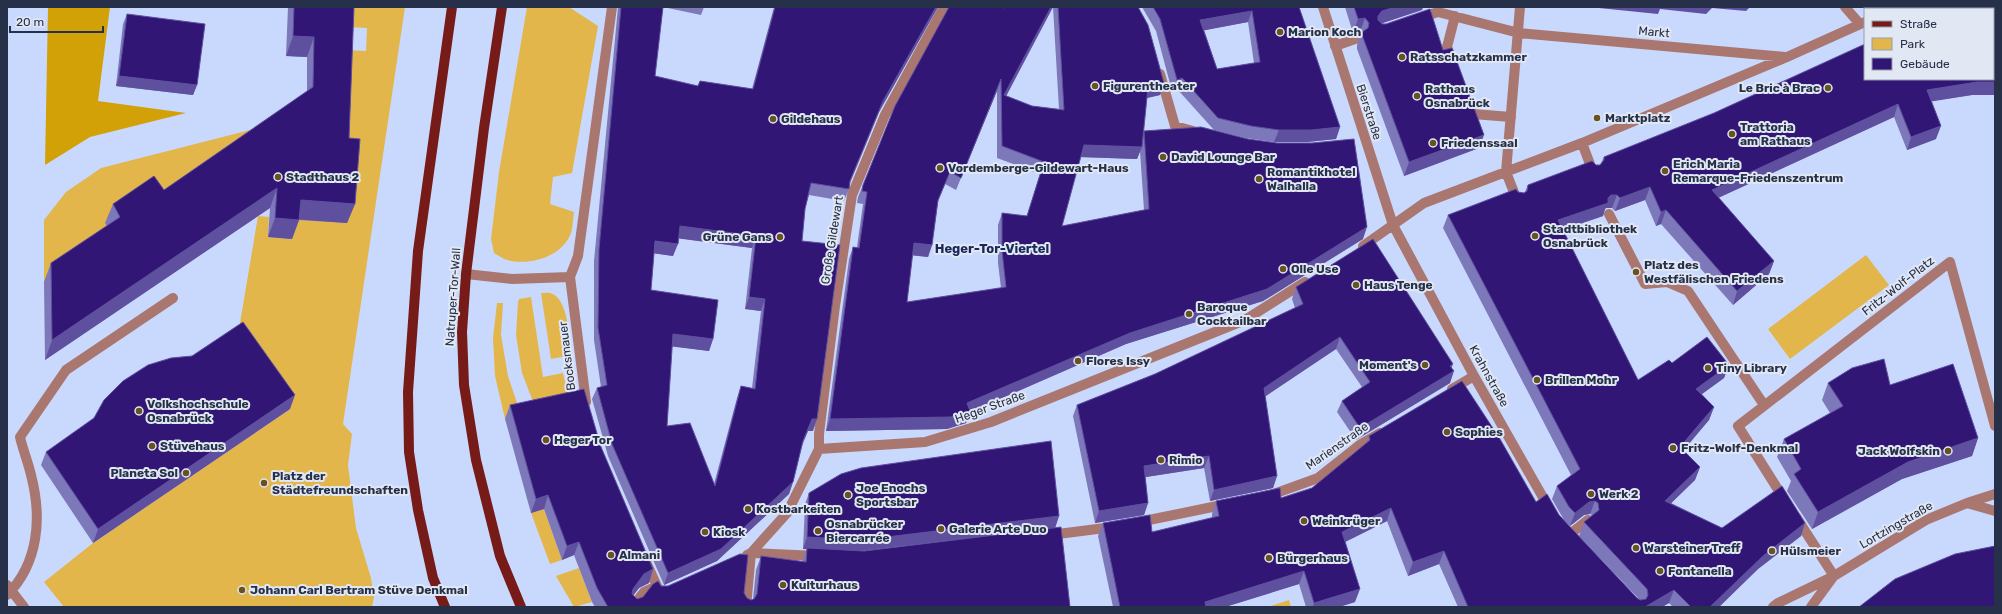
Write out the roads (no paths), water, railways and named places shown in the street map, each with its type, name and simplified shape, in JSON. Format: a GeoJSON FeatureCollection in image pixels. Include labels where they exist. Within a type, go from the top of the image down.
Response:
{"type":"FeatureCollection","features":[{"type":"Feature","properties":{"kind":"main road"},"geometry":{"type":"LineString","coordinates":[[445,607],[433,578],[418,510],[409,452],[408,392],[418,251],[452,7]]}},
{"type":"Feature","properties":{"kind":"main road","name":"Natruper-Tor-Wall"},"geometry":{"type":"LineString","coordinates":[[502,7],[484,128],[466,274],[462,332],[464,385],[476,460],[500,556],[521,607]]}},
{"type":"Feature","properties":{"kind":"street","name":"Bocksmauer"},"geometry":{"type":"LineString","coordinates":[[588,409],[570,277],[578,256],[612,7]]}},
{"type":"Feature","properties":{"kind":"street","name":"Große Gildewart"},"geometry":{"type":"LineString","coordinates":[[819,449],[819,434],[835,306],[852,195],[885,115],[944,7]]}},
{"type":"Feature","properties":{"kind":"street","name":"Bierstraße"},"geometry":{"type":"LineString","coordinates":[[1323,7],[1360,141],[1392,225]]}},
{"type":"Feature","properties":{"kind":"street"},"geometry":{"type":"LineString","coordinates":[[1517,200],[1506,172],[1519,33],[1520,7]]}},
{"type":"Feature","properties":{"kind":"street"},"geometry":{"type":"LineString","coordinates":[[1354,252],[1424,203],[1582,143],[1786,57],[1862,22],[1845,7]]}},
{"type":"Feature","properties":{"kind":"street","name":"Markt"},"geometry":{"type":"LineString","coordinates":[[1409,22],[1438,12],[1519,33],[1786,57]]}},
{"type":"Feature","properties":{"kind":"street"},"geometry":{"type":"LineString","coordinates":[[1449,52],[1447,47],[1455,16]]}},
{"type":"Feature","properties":{"kind":"street"},"geometry":{"type":"LineString","coordinates":[[1335,46],[1358,38]]}},
{"type":"Feature","properties":{"kind":"street"},"geometry":{"type":"LineString","coordinates":[[1158,65],[1174,126],[1205,134]]}},
{"type":"Feature","properties":{"kind":"street"},"geometry":{"type":"LineString","coordinates":[[1470,108],[1473,114],[1511,117]]}},
{"type":"Feature","properties":{"kind":"street"},"geometry":{"type":"LineString","coordinates":[[1582,143],[1593,172]]}},
{"type":"Feature","properties":{"kind":"street"},"geometry":{"type":"LineString","coordinates":[[1610,214],[1645,284],[1667,282],[1688,291],[1764,405],[1738,426],[1834,576]]}},
{"type":"Feature","properties":{"kind":"street","name":"Krahnstraße"},"geometry":{"type":"LineString","coordinates":[[1392,225],[1474,376],[1555,518]]}},
{"type":"Feature","properties":{"kind":"street","name":"Fritz-Wolf-Platz"},"geometry":{"type":"LineString","coordinates":[[1764,405],[1950,262],[1995,426]]}},
{"type":"Feature","properties":{"kind":"street"},"geometry":{"type":"LineString","coordinates":[[466,274],[512,279],[570,277]]}},
{"type":"Feature","properties":{"kind":"street","name":"Heger Straße"},"geometry":{"type":"LineString","coordinates":[[819,449],[925,442],[991,422],[1246,320],[1313,278]]}},
{"type":"Feature","properties":{"kind":"street"},"geometry":{"type":"LineString","coordinates":[[24,607],[9,590],[26,568],[33,553],[38,510],[31,474],[20,437],[66,370],[173,298]]}},
{"type":"Feature","properties":{"kind":"street"},"geometry":{"type":"LineString","coordinates":[[1442,396],[1474,376]]}},
{"type":"Feature","properties":{"kind":"street","name":"Marienstraße"},"geometry":{"type":"LineString","coordinates":[[1258,498],[1273,495],[1318,478],[1361,444],[1388,428]]}},
{"type":"Feature","properties":{"kind":"street"},"geometry":{"type":"LineString","coordinates":[[737,559],[751,552],[786,513],[819,449]]}},
{"type":"Feature","properties":{"kind":"street","name":"Lortzingstraße"},"geometry":{"type":"LineString","coordinates":[[1773,607],[1778,603],[1834,576],[1926,520],[1967,503],[1995,494]]}},
{"type":"Feature","properties":{"kind":"street"},"geometry":{"type":"LineString","coordinates":[[1038,536],[1128,524],[1236,503]]}},
{"type":"Feature","properties":{"kind":"street"},"geometry":{"type":"LineString","coordinates":[[1967,503],[1995,511]]}},
{"type":"Feature","properties":{"kind":"street"},"geometry":{"type":"LineString","coordinates":[[1569,535],[1588,520]]}},
{"type":"Feature","properties":{"kind":"street"},"geometry":{"type":"LineString","coordinates":[[642,551],[660,594],[667,591]]}},
{"type":"Feature","properties":{"kind":"street"},"geometry":{"type":"LineString","coordinates":[[751,552],[826,557]]}},
{"type":"Feature","properties":{"kind":"street"},"geometry":{"type":"LineString","coordinates":[[746,607],[751,552]]}},
{"type":"Feature","properties":{"kind":"street","name":"Lortzingstraße"},"geometry":{"type":"LineString","coordinates":[[1811,607],[1834,576]]}},
{"type":"Feature","properties":{"kind":"street"},"geometry":{"type":"LineString","coordinates":[[632,607],[644,592],[657,586]]}},
{"type":"Feature","properties":{"kind":"street"},"geometry":{"type":"LineString","coordinates":[[632,607],[646,600]]}},
{"type":"Feature","properties":{"kind":"place","name":"Marion Koch"},"geometry":{"type":"Point","coordinates":[1280,32]}},
{"type":"Feature","properties":{"kind":"place","name":"Ratsschatzkammer"},"geometry":{"type":"Point","coordinates":[1402,57]}},
{"type":"Feature","properties":{"kind":"place","name":"Figurentheater"},"geometry":{"type":"Point","coordinates":[1095,86]}},
{"type":"Feature","properties":{"kind":"place","name":"Le Bric à Brac"},"geometry":{"type":"Point","coordinates":[1828,88]}},
{"type":"Feature","properties":{"kind":"place","name":"Rathaus Osnabrück"},"geometry":{"type":"Point","coordinates":[1417,96]}},
{"type":"Feature","properties":{"kind":"place","name":"Marktplatz"},"geometry":{"type":"Point","coordinates":[1597,118]}},
{"type":"Feature","properties":{"kind":"place","name":"Gildehaus"},"geometry":{"type":"Point","coordinates":[773,119]}},
{"type":"Feature","properties":{"kind":"place","name":"Trattoria am Rathaus"},"geometry":{"type":"Point","coordinates":[1732,134]}},
{"type":"Feature","properties":{"kind":"place","name":"Friedenssaal"},"geometry":{"type":"Point","coordinates":[1433,143]}},
{"type":"Feature","properties":{"kind":"place","name":"David Lounge Bar"},"geometry":{"type":"Point","coordinates":[1163,157]}},
{"type":"Feature","properties":{"kind":"place","name":"Vordemberge-Gildewart-Haus"},"geometry":{"type":"Point","coordinates":[940,168]}},
{"type":"Feature","properties":{"kind":"place","name":"Erich Maria Remarque-Friedenszentrum"},"geometry":{"type":"Point","coordinates":[1665,171]}},
{"type":"Feature","properties":{"kind":"place","name":"Stadthaus 2"},"geometry":{"type":"Point","coordinates":[278,177]}},
{"type":"Feature","properties":{"kind":"place","name":"Romantikhotel Walhalla"},"geometry":{"type":"Point","coordinates":[1259,179]}},
{"type":"Feature","properties":{"kind":"place","name":"Stadtbibliothek Osnabrück"},"geometry":{"type":"Point","coordinates":[1535,236]}},
{"type":"Feature","properties":{"kind":"place","name":"Grüne Gans"},"geometry":{"type":"Point","coordinates":[780,237]}},
{"type":"Feature","properties":{"kind":"place","name":"Olle Use"},"geometry":{"type":"Point","coordinates":[1283,269]}},
{"type":"Feature","properties":{"kind":"place","name":"Platz des Westfälischen Friedens"},"geometry":{"type":"Point","coordinates":[1636,272]}},
{"type":"Feature","properties":{"kind":"place","name":"Haus Tenge"},"geometry":{"type":"Point","coordinates":[1356,285]}},
{"type":"Feature","properties":{"kind":"place","name":"Baroque Cocktailbar"},"geometry":{"type":"Point","coordinates":[1189,314]}},
{"type":"Feature","properties":{"kind":"place","name":"Flores Issy"},"geometry":{"type":"Point","coordinates":[1078,361]}},
{"type":"Feature","properties":{"kind":"place","name":"Moment's"},"geometry":{"type":"Point","coordinates":[1425,365]}},
{"type":"Feature","properties":{"kind":"place","name":"Tiny Library"},"geometry":{"type":"Point","coordinates":[1708,368]}},
{"type":"Feature","properties":{"kind":"place","name":"Brillen Mohr"},"geometry":{"type":"Point","coordinates":[1537,380]}},
{"type":"Feature","properties":{"kind":"place","name":"Volkshochschule Osnabrück"},"geometry":{"type":"Point","coordinates":[139,411]}},
{"type":"Feature","properties":{"kind":"place","name":"Sophies"},"geometry":{"type":"Point","coordinates":[1447,432]}},
{"type":"Feature","properties":{"kind":"place","name":"Heger Tor"},"geometry":{"type":"Point","coordinates":[546,440]}},
{"type":"Feature","properties":{"kind":"place","name":"Stüvehaus"},"geometry":{"type":"Point","coordinates":[152,446]}},
{"type":"Feature","properties":{"kind":"place","name":"Fritz-Wolf-Denkmal"},"geometry":{"type":"Point","coordinates":[1673,448]}},
{"type":"Feature","properties":{"kind":"place","name":"Jack Wolfskin"},"geometry":{"type":"Point","coordinates":[1948,451]}},
{"type":"Feature","properties":{"kind":"place","name":"Rimio"},"geometry":{"type":"Point","coordinates":[1161,460]}},
{"type":"Feature","properties":{"kind":"place","name":"Planeta Sol"},"geometry":{"type":"Point","coordinates":[186,473]}},
{"type":"Feature","properties":{"kind":"place","name":"Platz der Städtefreundschaften"},"geometry":{"type":"Point","coordinates":[264,483]}},
{"type":"Feature","properties":{"kind":"place","name":"Werk 2"},"geometry":{"type":"Point","coordinates":[1591,494]}},
{"type":"Feature","properties":{"kind":"place","name":"Joe Enochs Sportsbar"},"geometry":{"type":"Point","coordinates":[848,495]}},
{"type":"Feature","properties":{"kind":"place","name":"Kostbarkeiten"},"geometry":{"type":"Point","coordinates":[748,509]}},
{"type":"Feature","properties":{"kind":"place","name":"Weinkrüger"},"geometry":{"type":"Point","coordinates":[1304,521]}},
{"type":"Feature","properties":{"kind":"place","name":"Galerie Arte Duo"},"geometry":{"type":"Point","coordinates":[941,529]}},
{"type":"Feature","properties":{"kind":"place","name":"Osnabrücker Biercarrée"},"geometry":{"type":"Point","coordinates":[818,531]}},
{"type":"Feature","properties":{"kind":"place","name":"Kiosk"},"geometry":{"type":"Point","coordinates":[705,532]}},
{"type":"Feature","properties":{"kind":"place","name":"Warsteiner Treff"},"geometry":{"type":"Point","coordinates":[1636,548]}},
{"type":"Feature","properties":{"kind":"place","name":"Hülsmeier"},"geometry":{"type":"Point","coordinates":[1772,551]}},
{"type":"Feature","properties":{"kind":"place","name":"Almani"},"geometry":{"type":"Point","coordinates":[611,555]}},
{"type":"Feature","properties":{"kind":"place","name":"Bürgerhaus"},"geometry":{"type":"Point","coordinates":[1269,558]}},
{"type":"Feature","properties":{"kind":"place","name":"Fontanella"},"geometry":{"type":"Point","coordinates":[1660,571]}},
{"type":"Feature","properties":{"kind":"place","name":"Kulturhaus"},"geometry":{"type":"Point","coordinates":[783,585]}},
{"type":"Feature","properties":{"kind":"place","name":"Johann Carl Bertram Stüve Denkmal"},"geometry":{"type":"Point","coordinates":[242,590]}},
{"type":"Feature","properties":{"kind":"district","name":"Heger-Tor-Viertel"},"geometry":{"type":"Point","coordinates":[992,248]}}]}
